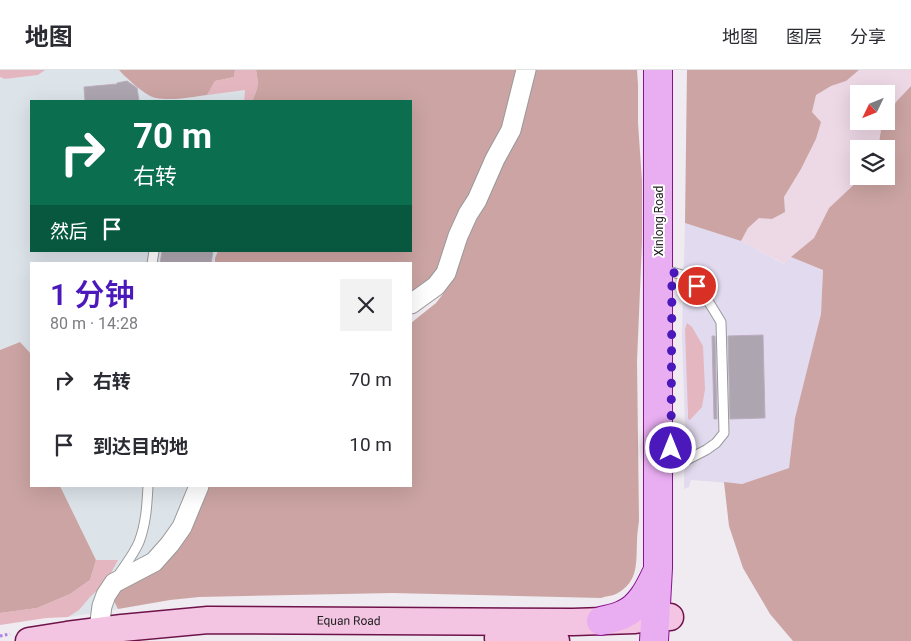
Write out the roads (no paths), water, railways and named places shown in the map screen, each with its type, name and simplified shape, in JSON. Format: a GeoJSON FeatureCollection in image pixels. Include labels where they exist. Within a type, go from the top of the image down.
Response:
{"type":"FeatureCollection","features":[{"type":"Feature","properties":{"kind":"main road","name":"Xinlong Road"},"geometry":{"type":"LineString","coordinates":[[658,70],[658,568],[662,629]]}},
{"type":"Feature","properties":{"kind":"main road","name":"Xinlong Road"},"geometry":{"type":"LineString","coordinates":[[662,629],[672,595],[673,70]]}},
{"type":"Feature","properties":{"kind":"main road"},"geometry":{"type":"LineString","coordinates":[[601,621],[624,615],[632,610],[648,591],[658,568]]}},
{"type":"Feature","properties":{"kind":"main road","name":"Equan Road"},"geometry":{"type":"LineString","coordinates":[[29,641],[172,622],[208,620],[635,620],[662,629]]}},
{"type":"Feature","properties":{"kind":"main road","name":"Equan Road"},"geometry":{"type":"LineString","coordinates":[[152,641],[210,636],[484,637],[556,641]]}},
{"type":"Feature","properties":{"kind":"street"},"geometry":{"type":"LineString","coordinates":[[412,303],[436,286],[446,273],[458,236],[468,214],[511,130],[526,70]]}},
{"type":"Feature","properties":{"kind":"street"},"geometry":{"type":"LineString","coordinates":[[96,631],[106,595],[114,583],[154,562],[170,544],[182,527],[199,487]]}},
{"type":"Feature","properties":{"kind":"lane"},"geometry":{"type":"LineString","coordinates":[[671,468],[706,450],[716,443],[724,433],[721,322],[693,282],[689,278],[672,272]]}},
{"type":"Feature","properties":{"kind":"lane"},"geometry":{"type":"LineString","coordinates":[[114,583],[139,542],[145,522],[148,487]]}}]}
